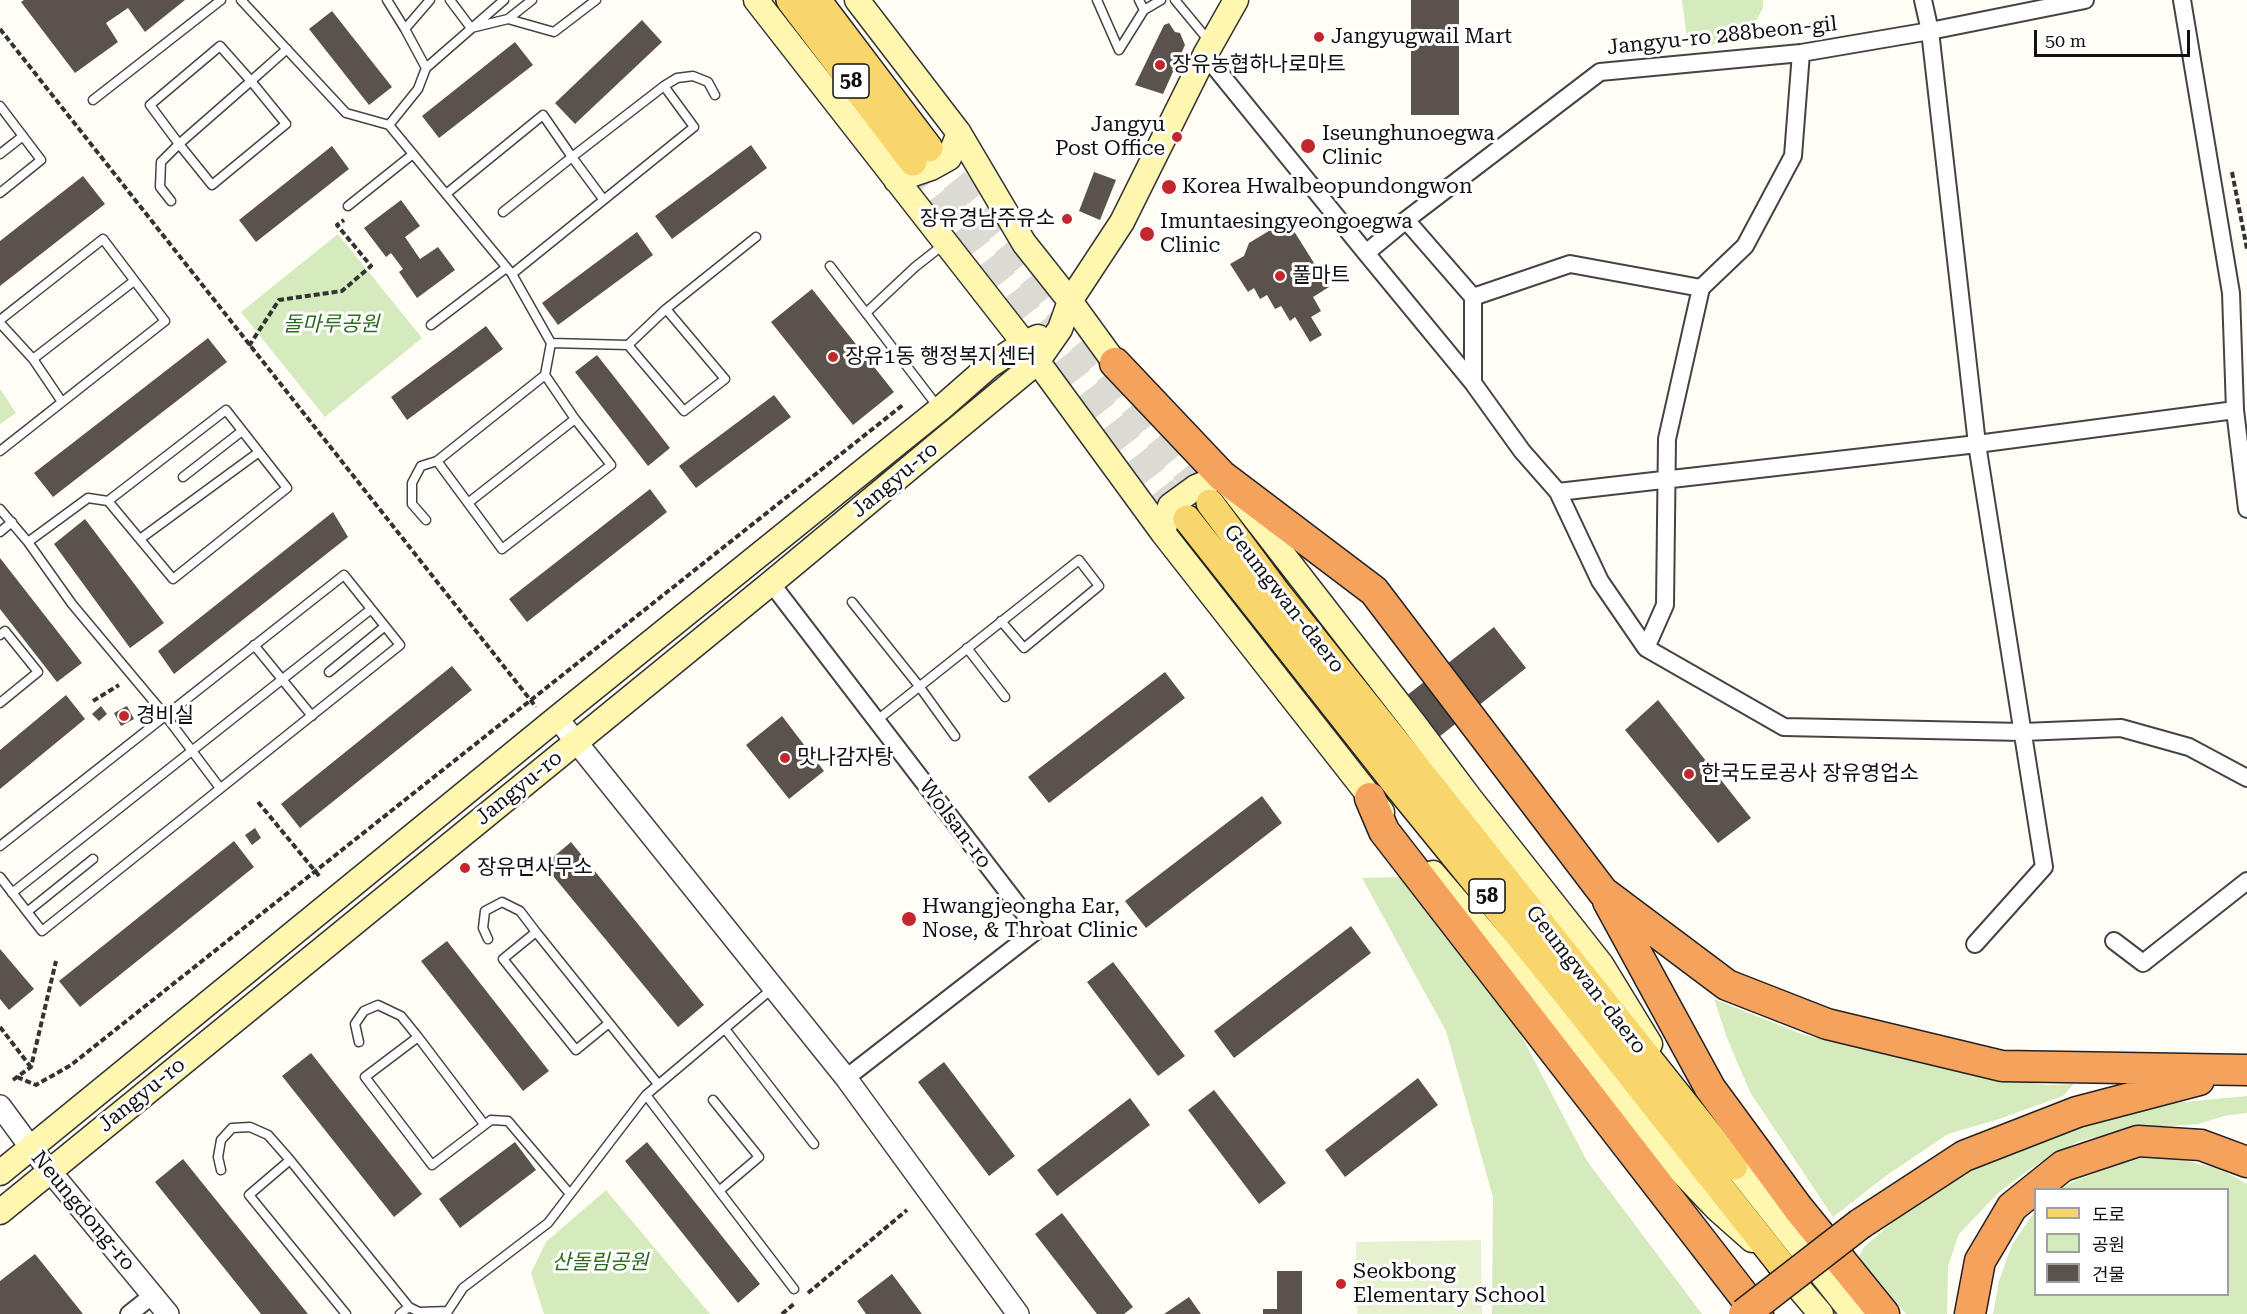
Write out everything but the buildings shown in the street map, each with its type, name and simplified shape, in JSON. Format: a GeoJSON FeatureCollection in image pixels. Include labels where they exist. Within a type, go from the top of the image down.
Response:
{"type":"FeatureCollection","features":[{"type":"Feature","properties":{"kind":"highway"},"geometry":{"type":"LineString","coordinates":[[1115,363],[1222,476],[1374,591],[1604,892],[1710,1088],[1798,1208],[1884,1314]]}},
{"type":"Feature","properties":{"kind":"highway"},"geometry":{"type":"LineString","coordinates":[[1370,798],[1384,831],[1758,1314]]}},
{"type":"Feature","properties":{"kind":"highway"},"geometry":{"type":"LineString","coordinates":[[1604,892],[1726,985],[1827,1024],[2002,1066],[2241,1070]]}},
{"type":"Feature","properties":{"kind":"highway"},"geometry":{"type":"LineString","coordinates":[[1744,1314],[1860,1224],[1964,1156],[2077,1112],[2241,1070]]}},
{"type":"Feature","properties":{"kind":"highway"},"geometry":{"type":"LineString","coordinates":[[2036,1188],[2063,1166],[2138,1141],[2201,1145],[2247,1162]]}},
{"type":"Feature","properties":{"kind":"highway"},"geometry":{"type":"LineString","coordinates":[[1970,1314],[1980,1261],[2012,1207],[2034,1189]]}},
{"type":"Feature","properties":{"kind":"main road"},"geometry":{"type":"LineString","coordinates":[[756,0],[913,163],[946,243],[1030,352],[1163,533],[1370,798],[1551,1011],[1675,1166],[1717,1209],[1787,1272]]}},
{"type":"Feature","properties":{"kind":"main road","name":"58"},"geometry":{"type":"LineString","coordinates":[[790,0],[913,163]]}},
{"type":"Feature","properties":{"kind":"main road","name":"58"},"geometry":{"type":"LineString","coordinates":[[817,0],[913,163]]}},
{"type":"Feature","properties":{"kind":"main road"},"geometry":{"type":"LineString","coordinates":[[857,0],[959,133],[1024,243],[1115,363]]}},
{"type":"Feature","properties":{"kind":"main road"},"geometry":{"type":"LineString","coordinates":[[1030,352],[1060,329],[1070,301],[1122,222],[1208,49],[1236,0]]}},
{"type":"Feature","properties":{"kind":"main road"},"geometry":{"type":"LineString","coordinates":[[913,163],[931,168],[949,158],[959,133]]}},
{"type":"Feature","properties":{"kind":"main road","name":"Jangyu-ro"},"geometry":{"type":"LineString","coordinates":[[0,1173],[547,713],[940,409],[989,366],[1030,352]]}},
{"type":"Feature","properties":{"kind":"main road","name":"Jangyu-ro"},"geometry":{"type":"LineString","coordinates":[[0,1212],[771,583],[1030,352]]}},
{"type":"Feature","properties":{"kind":"main road"},"geometry":{"type":"LineString","coordinates":[[1163,533],[1170,506],[1196,487],[1222,476],[1601,964],[1638,1026],[1734,1166]]}},
{"type":"Feature","properties":{"kind":"main road","name":"Geumgwan-daero"},"geometry":{"type":"LineString","coordinates":[[1210,503],[1292,610],[1853,1314]]}},
{"type":"Feature","properties":{"kind":"main road","name":"Geumgwan-daero"},"geometry":{"type":"LineString","coordinates":[[1187,519],[1399,788],[1566,993],[1821,1314]]}},
{"type":"Feature","properties":{"kind":"street"},"geometry":{"type":"LineString","coordinates":[[1923,0],[1930,31],[1977,444],[2044,867],[1975,944]]}},
{"type":"Feature","properties":{"kind":"street","name":"Jangyu-ro 288beon-gil"},"geometry":{"type":"LineString","coordinates":[[1366,253],[1600,72],[1801,53],[1930,31],[2085,0]]}},
{"type":"Feature","properties":{"kind":"street"},"geometry":{"type":"LineString","coordinates":[[2181,0],[2230,293],[2235,410],[2247,509]]}},
{"type":"Feature","properties":{"kind":"street"},"geometry":{"type":"LineString","coordinates":[[1208,49],[1366,253],[1473,383],[1522,451],[1558,492],[1600,581],[1646,648],[1784,727],[2023,732],[2121,728],[2189,747],[2247,778]]}},
{"type":"Feature","properties":{"kind":"street"},"geometry":{"type":"LineString","coordinates":[[1646,648],[1665,605],[1667,440],[1701,288],[1745,246],[1792,156],[1801,53]]}},
{"type":"Feature","properties":{"kind":"street"},"geometry":{"type":"LineString","coordinates":[[1406,220],[1473,297],[1473,383]]}},
{"type":"Feature","properties":{"kind":"street"},"geometry":{"type":"LineString","coordinates":[[1473,297],[1570,264],[1701,288]]}},
{"type":"Feature","properties":{"kind":"street"},"geometry":{"type":"LineString","coordinates":[[1558,492],[1977,444],[2235,410]]}},
{"type":"Feature","properties":{"kind":"street","name":"Wolsan-ro"},"geometry":{"type":"LineString","coordinates":[[771,583],[1037,930],[846,1078]]}},
{"type":"Feature","properties":{"kind":"street"},"geometry":{"type":"LineString","coordinates":[[547,713],[576,741],[846,1078],[1018,1314]]}},
{"type":"Feature","properties":{"kind":"street"},"geometry":{"type":"LineString","coordinates":[[2114,941],[2143,963],[2247,881]]}},
{"type":"Feature","properties":{"kind":"street","name":"Neungdong-ro"},"geometry":{"type":"LineString","coordinates":[[0,1106],[31,1148],[168,1314]]}},
{"type":"Feature","properties":{"kind":"street"},"geometry":{"type":"LineString","coordinates":[[129,1314],[153,1295]]}},
{"type":"Feature","properties":{"kind":"lane"},"geometry":{"type":"LineString","coordinates":[[93,100],[221,0]]}},
{"type":"Feature","properties":{"kind":"lane"},"geometry":{"type":"LineString","coordinates":[[241,0],[346,113],[389,126],[509,271],[551,343],[544,375],[437,461],[420,466],[412,483],[412,504],[426,520]]}},
{"type":"Feature","properties":{"kind":"lane"},"geometry":{"type":"LineString","coordinates":[[387,0],[426,68]]}},
{"type":"Feature","properties":{"kind":"lane"},"geometry":{"type":"LineString","coordinates":[[405,29],[430,0]]}},
{"type":"Feature","properties":{"kind":"lane"},"geometry":{"type":"LineString","coordinates":[[450,0],[471,28]]}},
{"type":"Feature","properties":{"kind":"lane"},"geometry":{"type":"LineString","coordinates":[[389,126],[418,89],[426,68],[504,0]]}},
{"type":"Feature","properties":{"kind":"lane"},"geometry":{"type":"LineString","coordinates":[[471,28],[508,19],[532,0]]}},
{"type":"Feature","properties":{"kind":"lane"},"geometry":{"type":"LineString","coordinates":[[508,19],[554,32],[596,0]]}},
{"type":"Feature","properties":{"kind":"lane"},"geometry":{"type":"LineString","coordinates":[[1097,0],[1119,50],[1144,10],[1161,0]]}},
{"type":"Feature","properties":{"kind":"lane"},"geometry":{"type":"LineString","coordinates":[[1139,0],[1144,10]]}},
{"type":"Feature","properties":{"kind":"lane"},"geometry":{"type":"LineString","coordinates":[[1175,0],[1208,49]]}},
{"type":"Feature","properties":{"kind":"lane"},"geometry":{"type":"LineString","coordinates":[[220,46],[286,124],[212,186],[179,144],[150,105],[220,46]]}},
{"type":"Feature","properties":{"kind":"lane"},"geometry":{"type":"LineString","coordinates":[[171,201],[160,187],[161,162],[287,49]]}},
{"type":"Feature","properties":{"kind":"lane"},"geometry":{"type":"LineString","coordinates":[[504,212],[572,157],[677,78],[693,76],[708,81],[715,95]]}},
{"type":"Feature","properties":{"kind":"lane"},"geometry":{"type":"LineString","coordinates":[[431,325],[509,271],[694,127],[664,87]]}},
{"type":"Feature","properties":{"kind":"lane"},"geometry":{"type":"LineString","coordinates":[[0,106],[41,160],[0,193]]}},
{"type":"Feature","properties":{"kind":"lane"},"geometry":{"type":"LineString","coordinates":[[446,194],[543,115],[603,199]]}},
{"type":"Feature","properties":{"kind":"lane"},"geometry":{"type":"LineString","coordinates":[[0,123],[8,116]]}},
{"type":"Feature","properties":{"kind":"lane"},"geometry":{"type":"LineString","coordinates":[[0,154],[23,136]]}},
{"type":"Feature","properties":{"kind":"lane"},"geometry":{"type":"LineString","coordinates":[[348,206],[413,154]]}},
{"type":"Feature","properties":{"kind":"lane"},"geometry":{"type":"LineString","coordinates":[[551,343],[628,345],[666,309],[756,237]]}},
{"type":"Feature","properties":{"kind":"lane"},"geometry":{"type":"LineString","coordinates":[[0,451],[165,321],[103,239],[0,321],[33,359],[62,402]]}},
{"type":"Feature","properties":{"kind":"lane"},"geometry":{"type":"LineString","coordinates":[[866,313],[915,267],[946,243]]}},
{"type":"Feature","properties":{"kind":"lane"},"geometry":{"type":"LineString","coordinates":[[830,266],[940,409]]}},
{"type":"Feature","properties":{"kind":"lane"},"geometry":{"type":"LineString","coordinates":[[33,359],[135,281]]}},
{"type":"Feature","properties":{"kind":"lane"},"geometry":{"type":"LineString","coordinates":[[628,345],[684,411],[725,379],[666,309]]}},
{"type":"Feature","properties":{"kind":"lane"},"geometry":{"type":"LineString","coordinates":[[437,461],[502,549],[611,465],[574,419],[544,375]]}},
{"type":"Feature","properties":{"kind":"lane"},"geometry":{"type":"LineString","coordinates":[[28,542],[88,498],[108,501],[172,579],[286,488],[226,410],[108,501]]}},
{"type":"Feature","properties":{"kind":"lane"},"geometry":{"type":"LineString","coordinates":[[468,503],[574,419]]}},
{"type":"Feature","properties":{"kind":"lane"},"geometry":{"type":"LineString","coordinates":[[183,477],[242,431]]}},
{"type":"Feature","properties":{"kind":"lane"},"geometry":{"type":"LineString","coordinates":[[140,539],[259,452]]}},
{"type":"Feature","properties":{"kind":"lane"},"geometry":{"type":"LineString","coordinates":[[0,508],[28,542],[72,604],[165,716],[220,788]]}},
{"type":"Feature","properties":{"kind":"lane"},"geometry":{"type":"LineString","coordinates":[[0,532],[12,522]]}},
{"type":"Feature","properties":{"kind":"lane"},"geometry":{"type":"LineString","coordinates":[[876,721],[919,686],[1001,621],[1079,560],[1099,586],[1024,648],[1001,621]]}},
{"type":"Feature","properties":{"kind":"lane"},"geometry":{"type":"LineString","coordinates":[[0,846],[344,575],[400,645],[42,932],[0,878]]}},
{"type":"Feature","properties":{"kind":"lane"},"geometry":{"type":"LineString","coordinates":[[852,602],[919,686],[955,736]]}},
{"type":"Feature","properties":{"kind":"lane"},"geometry":{"type":"LineString","coordinates":[[12,892],[370,610]]}},
{"type":"Feature","properties":{"kind":"lane"},"geometry":{"type":"LineString","coordinates":[[329,672],[384,627]]}},
{"type":"Feature","properties":{"kind":"lane"},"geometry":{"type":"LineString","coordinates":[[0,635],[5,631],[38,672],[0,703]]}},
{"type":"Feature","properties":{"kind":"lane"},"geometry":{"type":"LineString","coordinates":[[254,645],[312,716]]}},
{"type":"Feature","properties":{"kind":"lane"},"geometry":{"type":"LineString","coordinates":[[967,648],[1005,697]]}},
{"type":"Feature","properties":{"kind":"lane"},"geometry":{"type":"LineString","coordinates":[[27,912],[93,859]]}},
{"type":"Feature","properties":{"kind":"lane"},"geometry":{"type":"LineString","coordinates":[[489,939],[483,928],[485,911],[502,902],[520,911],[658,1084]]}},
{"type":"Feature","properties":{"kind":"lane"},"geometry":{"type":"LineString","coordinates":[[536,932],[503,959],[517,978],[576,1050],[609,1023]]}},
{"type":"Feature","properties":{"kind":"lane"},"geometry":{"type":"LineString","coordinates":[[221,1170],[218,1158],[221,1140],[232,1128],[250,1127],[268,1135],[409,1306],[419,1312],[447,1312],[463,1288],[548,1223],[646,1095],[774,988]]}},
{"type":"Feature","properties":{"kind":"lane"},"geometry":{"type":"LineString","coordinates":[[358,1042],[355,1024],[364,1011],[378,1005],[401,1016],[484,1124]]}},
{"type":"Feature","properties":{"kind":"lane"},"geometry":{"type":"LineString","coordinates":[[725,1029],[814,1144]]}},
{"type":"Feature","properties":{"kind":"lane"},"geometry":{"type":"LineString","coordinates":[[418,1037],[365,1077],[432,1165],[484,1124],[491,1120],[508,1121],[570,1194]]}},
{"type":"Feature","properties":{"kind":"lane"},"geometry":{"type":"LineString","coordinates":[[646,1095],[794,1289]]}},
{"type":"Feature","properties":{"kind":"lane"},"geometry":{"type":"LineString","coordinates":[[713,1100],[759,1157],[718,1191]]}},
{"type":"Feature","properties":{"kind":"lane"},"geometry":{"type":"LineString","coordinates":[[290,1160],[249,1195],[346,1314]]}},
{"type":"Feature","properties":{"kind":"lane"},"geometry":{"type":"LineString","coordinates":[[400,1314],[409,1306]]}},
{"type":"Feature","properties":{"kind":"path"},"geometry":{"type":"LineString","coordinates":[[0,29],[531,700],[547,713]]}},
{"type":"Feature","properties":{"kind":"path"},"geometry":{"type":"LineString","coordinates":[[249,346],[279,300],[342,291],[371,266],[337,225],[352,214]]}},
{"type":"Feature","properties":{"kind":"path"},"geometry":{"type":"LineString","coordinates":[[56,961],[31,1066],[15,1078],[36,1085],[71,1065],[904,404]]}},
{"type":"Feature","properties":{"kind":"path"},"geometry":{"type":"LineString","coordinates":[[93,701],[119,685]]}},
{"type":"Feature","properties":{"kind":"path"},"geometry":{"type":"LineString","coordinates":[[258,802],[320,877]]}},
{"type":"Feature","properties":{"kind":"path"},"geometry":{"type":"LineString","coordinates":[[0,1027],[31,1066]]}},
{"type":"Feature","properties":{"kind":"path"},"geometry":{"type":"LineString","coordinates":[[782,1314],[907,1210]]}},
{"type":"Feature","properties":{"kind":"green space"},"geometry":{"type":"Polygon","coordinates":[[[1682,0],[1763,0],[1763,8],[1746,40],[1688,48],[1682,0]]]}},
{"type":"Feature","properties":{"kind":"green space","name":"돌마루공원"},"geometry":{"type":"Polygon","coordinates":[[[338,234],[422,338],[325,417],[241,312],[338,234]]]}},
{"type":"Feature","properties":{"kind":"green space"},"geometry":{"type":"Polygon","coordinates":[[[0,389],[16,413],[0,424],[0,389]]]}},
{"type":"Feature","properties":{"kind":"green space"},"geometry":{"type":"Polygon","coordinates":[[[1401,877],[1512,1018],[1587,1161],[1702,1314],[1492,1314],[1493,1197],[1446,1031],[1362,878],[1401,877]]]}},
{"type":"Feature","properties":{"kind":"green space"},"geometry":{"type":"Polygon","coordinates":[[[1714,999],[1804,1035],[1994,1077],[2047,1085],[2074,1084],[2063,1096],[1948,1134],[1887,1175],[1833,1217],[1750,1092],[1727,1038],[1714,999]]]}},
{"type":"Feature","properties":{"kind":"green space"},"geometry":{"type":"Polygon","coordinates":[[[2247,1096],[2247,1113],[2224,1116],[2198,1124],[2139,1128],[2079,1141],[2034,1166],[1998,1193],[1959,1234],[1948,1266],[1947,1314],[1906,1314],[1859,1257],[1864,1247],[1918,1200],[1966,1172],[2039,1138],[2161,1104],[2247,1096]]]}},
{"type":"Feature","properties":{"kind":"green space"},"geometry":{"type":"Polygon","coordinates":[[[2146,1154],[2220,1169],[2247,1184],[2247,1314],[1993,1314],[1999,1281],[2012,1245],[2034,1212],[2034,1296],[2229,1296],[2229,1188],[2062,1188],[2074,1181],[2146,1154]]]}},
{"type":"Feature","properties":{"kind":"green space","name":"산돌림공원"},"geometry":{"type":"Polygon","coordinates":[[[606,1190],[710,1314],[544,1314],[531,1273],[546,1242],[606,1190]]]}},
{"type":"Feature","properties":{"kind":"green space"},"geometry":{"type":"Polygon","coordinates":[[[1481,1240],[1482,1314],[1357,1314],[1356,1242],[1481,1240]]]}},
{"type":"Feature","properties":{"kind":"tunnel"},"geometry":{"type":"LineString","coordinates":[[929,148],[1210,503]]}},
{"type":"Feature","properties":{"kind":"tunnel"},"geometry":{"type":"LineString","coordinates":[[913,162],[1187,519]]}},
{"type":"Feature","properties":{"kind":"place","name":"Jangyugwail Mart"},"geometry":{"type":"Point","coordinates":[1319,37]}},
{"type":"Feature","properties":{"kind":"place","name":"장유농협하나로마트"},"geometry":{"type":"Point","coordinates":[1160,65]}},
{"type":"Feature","properties":{"kind":"place","name":"Jangyu Post Office"},"geometry":{"type":"Point","coordinates":[1177,137]}},
{"type":"Feature","properties":{"kind":"place","name":"Iseunghunoegwa Clinic"},"geometry":{"type":"Point","coordinates":[1308,146]}},
{"type":"Feature","properties":{"kind":"place","name":"Korea Hwalbeopundongwon"},"geometry":{"type":"Point","coordinates":[1169,187]}},
{"type":"Feature","properties":{"kind":"place","name":"장유경남주유소"},"geometry":{"type":"Point","coordinates":[1067,219]}},
{"type":"Feature","properties":{"kind":"place","name":"Imuntaesingyeongoegwa Clinic"},"geometry":{"type":"Point","coordinates":[1147,234]}},
{"type":"Feature","properties":{"kind":"place","name":"풀마트"},"geometry":{"type":"Point","coordinates":[1280,276]}},
{"type":"Feature","properties":{"kind":"place","name":"장유1동 행정복지센터"},"geometry":{"type":"Point","coordinates":[833,357]}},
{"type":"Feature","properties":{"kind":"place","name":"경비실"},"geometry":{"type":"Point","coordinates":[124,716]}},
{"type":"Feature","properties":{"kind":"place","name":"맛나감자탕"},"geometry":{"type":"Point","coordinates":[785,758]}},
{"type":"Feature","properties":{"kind":"place","name":"한국도로공사 장유영업소"},"geometry":{"type":"Point","coordinates":[1689,774]}},
{"type":"Feature","properties":{"kind":"place","name":"장유면사무소"},"geometry":{"type":"Point","coordinates":[465,868]}},
{"type":"Feature","properties":{"kind":"place","name":"Hwangjeongha Ear, Nose, & Throat Clinic"},"geometry":{"type":"Point","coordinates":[909,919]}},
{"type":"Feature","properties":{"kind":"place","name":"Seokbong Elementary School"},"geometry":{"type":"Point","coordinates":[1341,1284]}}]}
